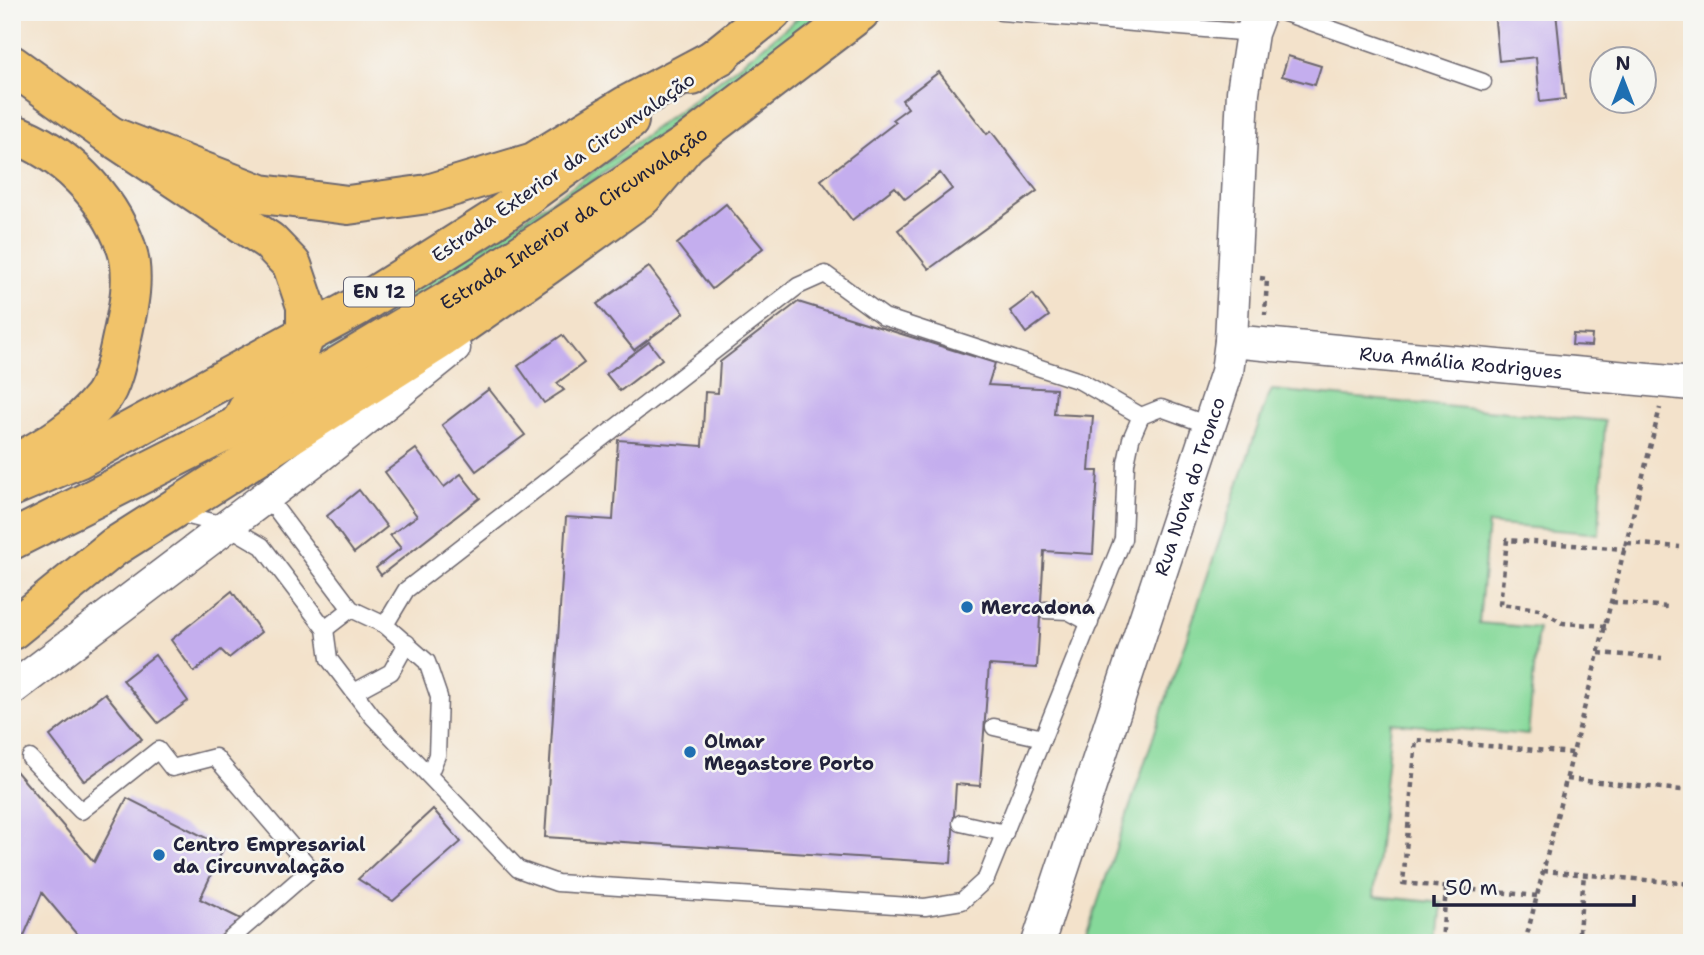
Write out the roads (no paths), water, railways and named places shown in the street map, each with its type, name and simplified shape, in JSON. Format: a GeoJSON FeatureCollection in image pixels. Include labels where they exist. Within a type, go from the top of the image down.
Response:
{"type":"FeatureCollection","features":[{"type":"Feature","properties":{"kind":"main road","name":"Estrada Exterior da Circunvalação"},"geometry":{"type":"LineString","coordinates":[[12,486],[78,459],[358,306],[492,221],[721,55],[772,12]]}},
{"type":"Feature","properties":{"kind":"main road","name":"Estrada Interior da Circunvalação"},"geometry":{"type":"LineString","coordinates":[[12,540],[239,425],[478,283],[687,144],[860,12]]}},
{"type":"Feature","properties":{"kind":"main road"},"geometry":{"type":"LineString","coordinates":[[111,136],[261,194],[348,205],[428,194],[534,162],[627,105],[721,55]]}},
{"type":"Feature","properties":{"kind":"main road"},"geometry":{"type":"LineString","coordinates":[[12,65],[111,136],[269,241],[292,265],[306,306],[306,334],[291,371],[254,397],[239,425]]}},
{"type":"Feature","properties":{"kind":"main road"},"geometry":{"type":"LineString","coordinates":[[12,133],[28,138],[64,161],[93,187],[127,249],[130,300],[118,354],[104,397],[61,439],[12,465]]}},
{"type":"Feature","properties":{"kind":"main road"},"geometry":{"type":"LineString","coordinates":[[12,630],[114,547],[168,510],[438,341],[546,266],[643,196],[687,144]]}},
{"type":"Feature","properties":{"kind":"street","name":"Rua Nova do Tronco"},"geometry":{"type":"LineString","coordinates":[[1038,943],[1227,372],[1231,341],[1243,92],[1256,23]]}},
{"type":"Feature","properties":{"kind":"street","name":"Estrada Interior da Circunvalação"},"geometry":{"type":"LineString","coordinates":[[12,689],[267,496],[467,338],[546,266]]}},
{"type":"Feature","properties":{"kind":"street","name":"Rua Amália Rodrigues"},"geometry":{"type":"LineString","coordinates":[[1231,341],[1677,383]]}},
{"type":"Feature","properties":{"kind":"lane"},"geometry":{"type":"LineString","coordinates":[[1001,12],[1256,23]]}},
{"type":"Feature","properties":{"kind":"lane"},"geometry":{"type":"LineString","coordinates":[[1282,12],[1321,19],[1483,82]]}},
{"type":"Feature","properties":{"kind":"lane"},"geometry":{"type":"LineString","coordinates":[[385,625],[406,590],[798,286],[825,274],[884,317],[1080,381],[1141,415]]}},
{"type":"Feature","properties":{"kind":"lane"},"geometry":{"type":"LineString","coordinates":[[168,510],[228,526],[246,534],[262,546],[325,629],[329,659],[354,692],[518,869],[557,884],[925,907],[962,901],[986,879],[1123,539],[1126,463],[1131,439],[1141,415],[1161,408],[1211,426]]}},
{"type":"Feature","properties":{"kind":"lane"},"geometry":{"type":"LineString","coordinates":[[267,496],[351,609],[385,625],[427,662],[439,697],[437,755],[429,775]]}},
{"type":"Feature","properties":{"kind":"lane"},"geometry":{"type":"LineString","coordinates":[[325,629],[351,609]]}},
{"type":"Feature","properties":{"kind":"lane"},"geometry":{"type":"LineString","coordinates":[[1045,610],[1068,611],[1090,623]]}},
{"type":"Feature","properties":{"kind":"lane"},"geometry":{"type":"LineString","coordinates":[[354,692],[391,672],[407,643]]}},
{"type":"Feature","properties":{"kind":"lane"},"geometry":{"type":"LineString","coordinates":[[993,727],[1015,729],[1043,738]]}},
{"type":"Feature","properties":{"kind":"lane"},"geometry":{"type":"LineString","coordinates":[[30,758],[81,811],[158,750],[172,768],[215,757],[311,869],[226,943]]}},
{"type":"Feature","properties":{"kind":"lane"},"geometry":{"type":"LineString","coordinates":[[961,823],[1005,833]]}},
{"type":"Feature","properties":{"kind":"place","name":"Mercadona"},"geometry":{"type":"Point","coordinates":[967,607]}},
{"type":"Feature","properties":{"kind":"place","name":"Olmar Megastore Porto"},"geometry":{"type":"Point","coordinates":[690,752]}},
{"type":"Feature","properties":{"kind":"place","name":"Centro Empresarial da Circunvalação"},"geometry":{"type":"Point","coordinates":[159,855]}}]}
